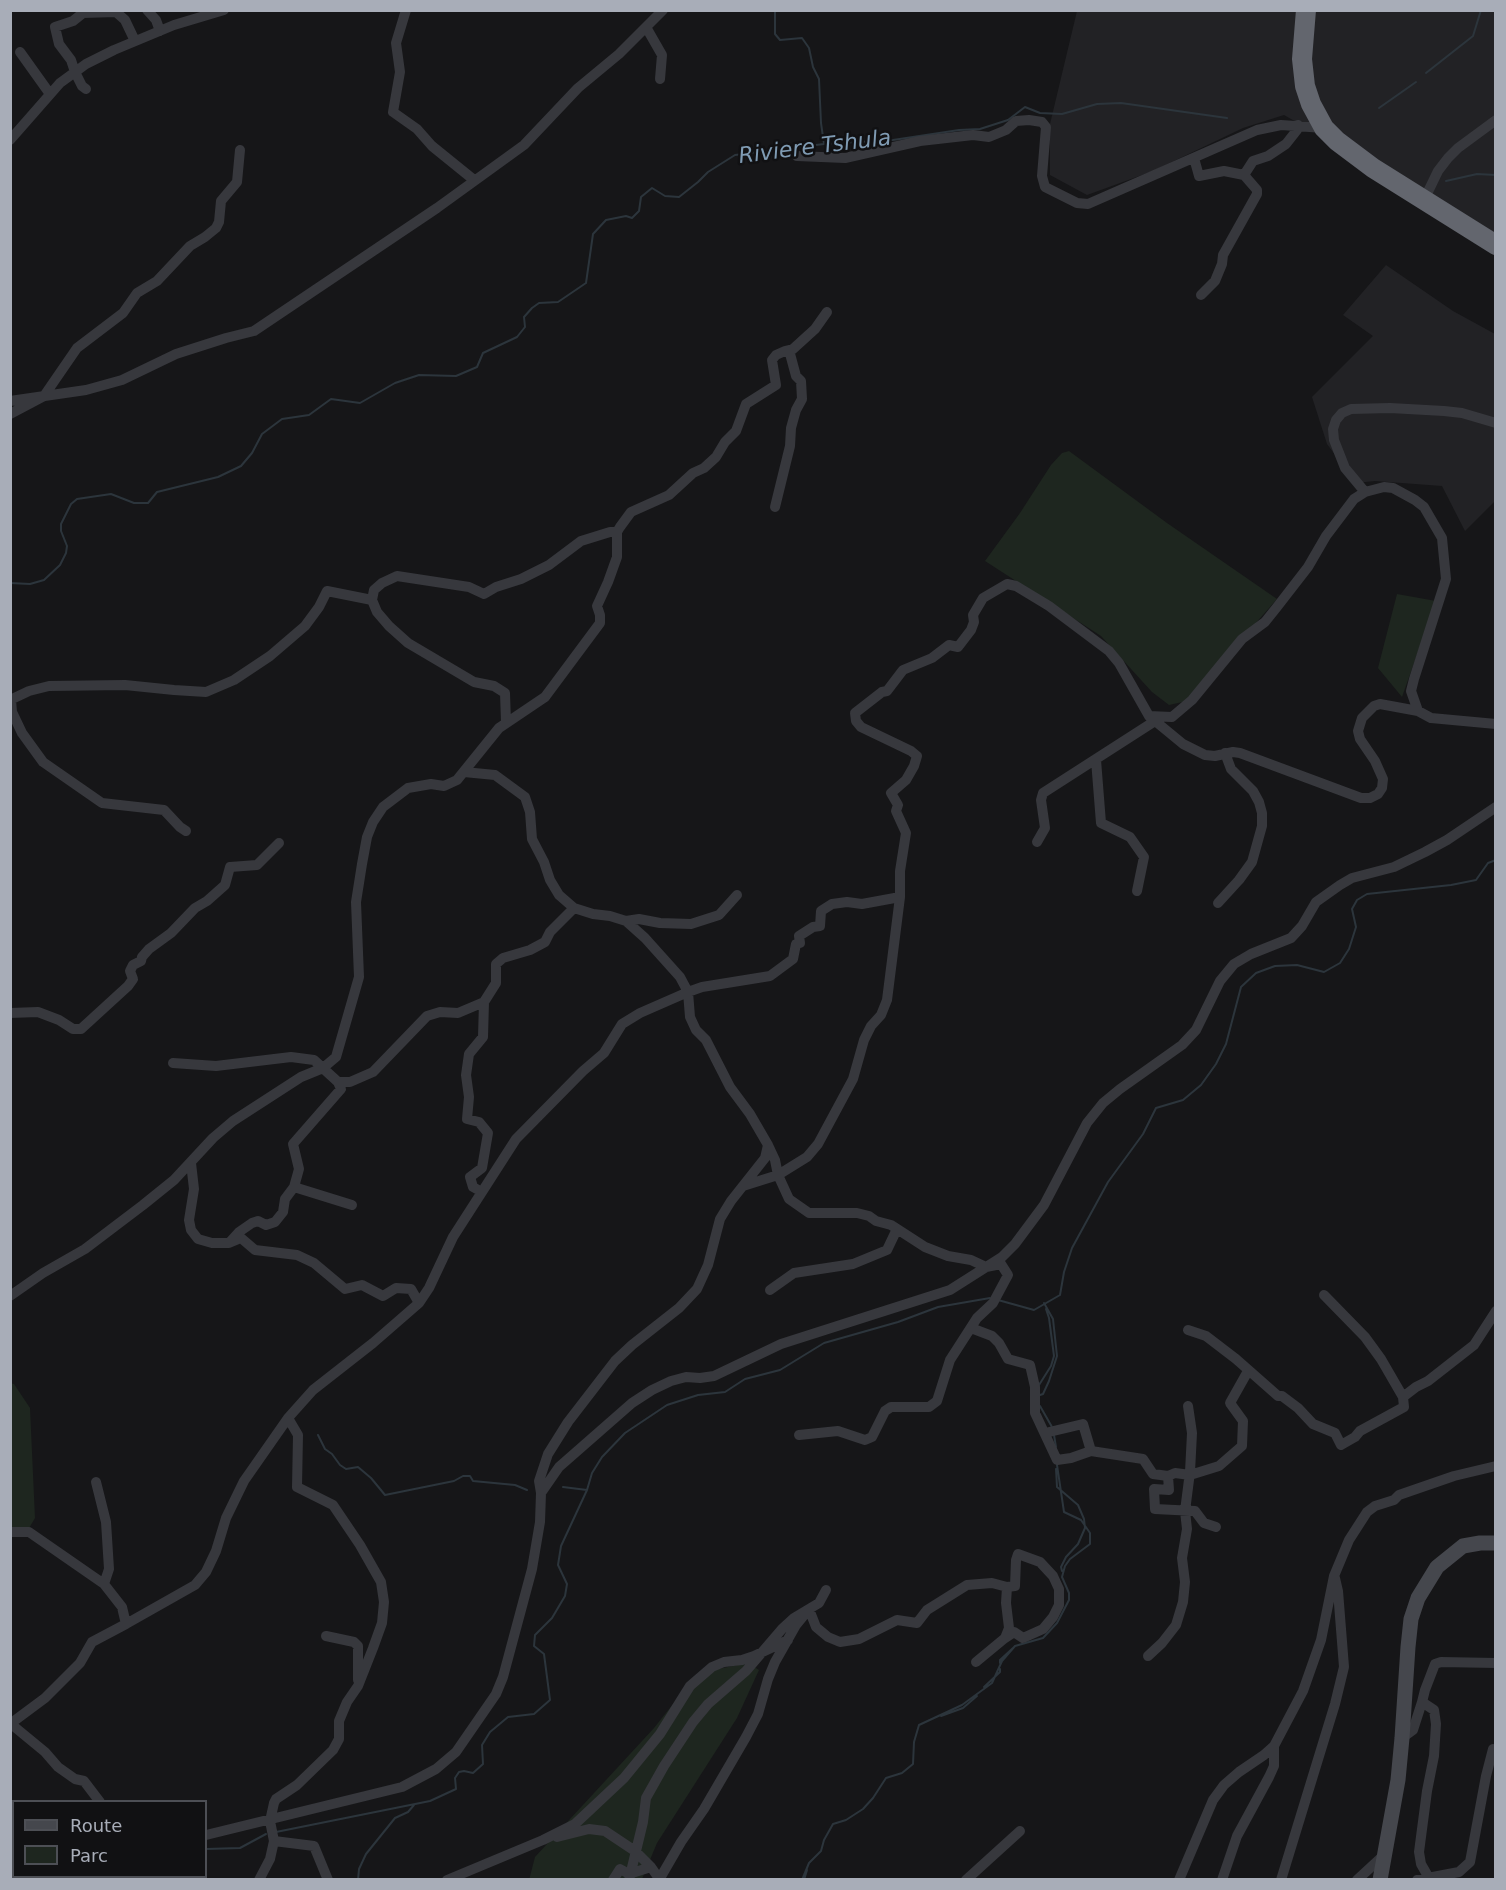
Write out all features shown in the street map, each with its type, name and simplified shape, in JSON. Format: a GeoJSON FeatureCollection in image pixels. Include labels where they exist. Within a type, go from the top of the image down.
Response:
{"type":"FeatureCollection","features":[{"type":"Feature","properties":{"kind":"highway"},"geometry":{"type":"LineString","coordinates":[[1306,10],[1302,59],[1305,86],[1311,104],[1324,128],[1337,141],[1373,168],[1496,245]]}},
{"type":"Feature","properties":{"kind":"street"},"geometry":{"type":"LineString","coordinates":[[10,140],[60,82],[86,64],[160,31],[224,10]]}},
{"type":"Feature","properties":{"kind":"street"},"geometry":{"type":"LineString","coordinates":[[406,10],[396,43],[400,72],[393,112],[417,129],[432,146],[474,180]]}},
{"type":"Feature","properties":{"kind":"street"},"geometry":{"type":"LineString","coordinates":[[10,402],[86,390],[122,380],[176,354],[226,338],[254,332],[437,208],[524,145],[578,88],[619,54],[663,10]]}},
{"type":"Feature","properties":{"kind":"street"},"geometry":{"type":"LineString","coordinates":[[86,89],[75,72],[71,60],[59,44],[55,27],[73,21],[82,12],[116,12],[125,20],[135,41]]}},
{"type":"Feature","properties":{"kind":"street"},"geometry":{"type":"LineString","coordinates":[[153,13],[160,31]]}},
{"type":"Feature","properties":{"kind":"street"},"geometry":{"type":"LineString","coordinates":[[646,27],[662,55],[660,79]]}},
{"type":"Feature","properties":{"kind":"street"},"geometry":{"type":"LineString","coordinates":[[20,52],[50,94]]}},
{"type":"Feature","properties":{"kind":"street"},"geometry":{"type":"LineString","coordinates":[[1424,200],[1438,171],[1448,158],[1496,120]]}},
{"type":"Feature","properties":{"kind":"street"},"geometry":{"type":"LineString","coordinates":[[797,156],[845,158],[920,141],[973,135],[989,137],[1006,130],[1016,121],[1042,122],[1046,126],[1042,176],[1045,186],[1077,203],[1088,204],[1257,130],[1281,125],[1324,128]]}},
{"type":"Feature","properties":{"kind":"street"},"geometry":{"type":"LineString","coordinates":[[1244,175],[1253,161],[1268,156],[1286,144],[1297,130],[1298,125]]}},
{"type":"Feature","properties":{"kind":"street"},"geometry":{"type":"LineString","coordinates":[[10,414],[44,396],[77,348],[123,314],[137,293],[157,280],[190,246],[216,228],[222,201],[237,182],[240,150]]}},
{"type":"Feature","properties":{"kind":"street"},"geometry":{"type":"LineString","coordinates":[[1194,158],[1199,176],[1224,171],[1244,175],[1257,190],[1257,194],[1223,255],[1215,281],[1200,295]]}},
{"type":"Feature","properties":{"kind":"street"},"geometry":{"type":"LineString","coordinates":[[10,1296],[43,1273],[85,1249],[174,1180],[213,1138],[234,1121],[300,1077],[323,1068],[336,1057],[359,977],[356,902],[373,822],[383,807],[408,788],[431,784],[444,786],[457,780],[506,722],[545,697],[600,623],[597,606],[616,557],[617,532],[631,512],[669,495],[693,473],[704,468],[716,457],[725,442],[736,431],[746,404],[776,385],[772,360],[776,355],[793,349],[815,329],[827,312]]}},
{"type":"Feature","properties":{"kind":"street"},"geometry":{"type":"LineString","coordinates":[[775,507],[790,447],[791,428],[802,399],[801,381],[796,376],[789,350]]}},
{"type":"Feature","properties":{"kind":"street"},"geometry":{"type":"LineString","coordinates":[[1365,492],[1345,468],[1336,447],[1333,429],[1342,413],[1351,409],[1390,408],[1444,411],[1462,413],[1496,423]]}},
{"type":"Feature","properties":{"kind":"street"},"geometry":{"type":"LineString","coordinates":[[1037,842],[1045,828],[1041,800],[1043,793],[1096,760],[1152,718],[1172,717],[1192,700],[1242,639],[1264,622],[1277,607],[1308,567],[1354,499],[1365,492],[1384,487],[1415,500],[1424,507],[1442,538],[1446,579],[1411,691],[1418,711]]}},
{"type":"Feature","properties":{"kind":"street"},"geometry":{"type":"LineString","coordinates":[[506,722],[504,693],[494,686],[474,682],[408,643],[377,612],[372,600],[374,590],[382,583],[397,576],[469,587],[484,594],[549,565],[581,541],[617,532]]}},
{"type":"Feature","properties":{"kind":"street"},"geometry":{"type":"LineString","coordinates":[[743,1186],[778,1175],[807,1157],[818,1144],[853,1079],[864,1040],[871,1026],[881,1015],[890,984],[900,897],[900,871],[906,833],[896,811],[898,805],[891,793],[906,780],[914,766],[916,756],[911,751],[861,727],[856,721],[855,713],[882,692],[887,691],[903,670],[932,658],[949,645],[958,647],[971,630],[974,622],[973,615],[983,598],[1007,584],[1017,586],[1049,606],[1114,657],[1152,718],[1183,744],[1205,755],[1240,753],[1361,798],[1370,798],[1378,794],[1382,788],[1383,779],[1375,761],[1360,739],[1358,731],[1362,718],[1374,706],[1380,704],[1418,711],[1431,718],[1496,724]]}},
{"type":"Feature","properties":{"kind":"street"},"geometry":{"type":"LineString","coordinates":[[186,831],[164,810],[102,804],[43,762],[22,733],[12,712],[11,700],[30,691],[49,686],[125,685],[206,692],[234,680],[270,656],[305,626],[319,608],[327,591],[372,600]]}},
{"type":"Feature","properties":{"kind":"street"},"geometry":{"type":"LineString","coordinates":[[1218,903],[1252,861],[1262,826],[1259,802],[1253,791],[1231,769],[1225,753]]}},
{"type":"Feature","properties":{"kind":"street"},"geometry":{"type":"LineString","coordinates":[[1096,760],[1101,824],[1130,837],[1144,857],[1137,891]]}},
{"type":"Feature","properties":{"kind":"street"},"geometry":{"type":"LineString","coordinates":[[464,772],[495,775],[525,797],[530,812],[532,839],[544,861],[550,880],[559,895],[574,908],[626,921],[639,919],[660,924],[699,922],[719,915],[737,895]]}},
{"type":"Feature","properties":{"kind":"street"},"geometry":{"type":"LineString","coordinates":[[541,1493],[559,1467],[633,1403],[652,1390],[686,1377],[714,1376],[781,1344],[950,1290],[1002,1257],[1044,1205],[1087,1123],[1103,1103],[1182,1045],[1196,1030],[1221,981],[1234,964],[1251,954],[1291,938],[1302,926],[1316,903],[1340,885],[1352,878],[1394,867],[1425,852],[1496,807]]}},
{"type":"Feature","properties":{"kind":"street"},"geometry":{"type":"LineString","coordinates":[[10,1013],[38,1012],[59,1020],[73,1029],[81,1029],[128,986],[133,979],[130,971],[133,965],[141,961],[149,949],[171,933],[195,908],[225,885],[230,867],[257,865],[279,843]]}},
{"type":"Feature","properties":{"kind":"street"},"geometry":{"type":"LineString","coordinates":[[98,1800],[84,1781],[75,1779],[58,1767],[45,1752],[11,1724],[45,1698],[80,1663],[92,1642],[195,1585],[206,1572],[216,1551],[226,1518],[244,1481],[288,1418],[313,1390],[419,1303],[429,1288],[453,1236],[516,1139],[583,1071],[604,1053],[622,1024],[640,1013],[702,987],[770,976],[793,959],[796,944],[800,943],[799,936],[813,927],[820,926],[821,911],[832,904],[847,902],[862,904],[900,897]]}},
{"type":"Feature","properties":{"kind":"street"},"geometry":{"type":"LineString","coordinates":[[482,1192],[472,1187],[470,1176],[482,1168],[488,1132],[479,1122],[467,1119],[469,1097],[466,1075],[469,1054],[483,1037],[484,1002],[496,983],[496,964],[503,958],[530,950],[545,942],[563,916],[574,908]]}},
{"type":"Feature","properties":{"kind":"street"},"geometry":{"type":"LineString","coordinates":[[626,921],[680,977],[688,992],[690,1017],[696,1030],[705,1041],[730,1088],[750,1114],[768,1145],[789,1199],[808,1213],[857,1213],[869,1216],[897,1229],[925,1247],[948,1256],[971,1260],[986,1267],[1001,1264],[1008,1275],[995,1299],[977,1318],[950,1360],[937,1401],[929,1407],[891,1407],[885,1411],[872,1437],[866,1440],[838,1431],[799,1435]]}},
{"type":"Feature","properties":{"kind":"street"},"geometry":{"type":"LineString","coordinates":[[338,1082],[361,1079],[373,1072],[427,1016],[440,1012],[458,1012],[484,1002]]}},
{"type":"Feature","properties":{"kind":"street"},"geometry":{"type":"LineString","coordinates":[[172,1063],[216,1066],[291,1057],[314,1060],[338,1082],[341,1089],[293,1144],[298,1169],[294,1187],[285,1200],[283,1212],[275,1222],[266,1225],[258,1221],[252,1223],[229,1243]]}},
{"type":"Feature","properties":{"kind":"street"},"geometry":{"type":"LineString","coordinates":[[207,1835],[402,1787],[436,1769],[456,1752],[496,1694],[503,1677],[532,1569],[540,1522],[541,1469],[556,1439],[615,1361],[679,1308],[697,1288],[708,1265],[720,1219],[765,1158],[768,1145]]}},
{"type":"Feature","properties":{"kind":"street"},"geometry":{"type":"LineString","coordinates":[[191,1163],[194,1189],[189,1220],[191,1230],[198,1239],[212,1244],[229,1243],[241,1238],[255,1250],[297,1255],[314,1263],[345,1289],[362,1285],[383,1296],[396,1288],[411,1289],[419,1303]]}},
{"type":"Feature","properties":{"kind":"street"},"geometry":{"type":"LineString","coordinates":[[294,1187],[352,1205]]}},
{"type":"Feature","properties":{"kind":"street"},"geometry":{"type":"LineString","coordinates":[[770,1290],[794,1273],[853,1264],[887,1250],[897,1229]]}},
{"type":"Feature","properties":{"kind":"street"},"geometry":{"type":"LineString","coordinates":[[1188,1330],[1206,1336],[1278,1396],[1282,1396],[1298,1408],[1313,1424],[1335,1433],[1341,1445],[1355,1437],[1360,1431],[1404,1407],[1403,1397],[1381,1359],[1365,1338],[1324,1295]]}},
{"type":"Feature","properties":{"kind":"street"},"geometry":{"type":"LineString","coordinates":[[1403,1397],[1428,1381],[1474,1345],[1496,1311]]}},
{"type":"Feature","properties":{"kind":"street"},"geometry":{"type":"LineString","coordinates":[[971,1328],[992,1336],[1008,1359],[1030,1365],[1035,1387],[1035,1413],[1057,1460],[1090,1451],[1143,1459],[1153,1474],[1168,1476],[1175,1473],[1190,1475],[1219,1466],[1242,1446],[1243,1421],[1230,1403],[1248,1371]]}},
{"type":"Feature","properties":{"kind":"street"},"geometry":{"type":"LineString","coordinates":[[1148,1656],[1162,1643],[1176,1624],[1183,1602],[1185,1582],[1182,1558],[1187,1529],[1185,1511],[1192,1433],[1188,1406]]}},
{"type":"Feature","properties":{"kind":"street"},"geometry":{"type":"LineString","coordinates":[[259,1880],[270,1859],[274,1841],[270,1821],[276,1799],[297,1785],[333,1749],[339,1739],[339,1721],[347,1702],[358,1686],[382,1623],[384,1602],[381,1582],[333,1505],[297,1487],[298,1435],[288,1418]]}},
{"type":"Feature","properties":{"kind":"street"},"geometry":{"type":"LineString","coordinates":[[1045,1433],[1083,1424],[1090,1451]]}},
{"type":"Feature","properties":{"kind":"street"},"geometry":{"type":"LineString","coordinates":[[1179,1880],[1213,1800],[1229,1781],[1274,1746],[1302,1691],[1321,1640],[1334,1576],[1349,1540],[1367,1512],[1375,1506],[1394,1500],[1399,1495],[1454,1476],[1496,1466]]}},
{"type":"Feature","properties":{"kind":"street"},"geometry":{"type":"LineString","coordinates":[[1168,1476],[1168,1490],[1154,1489],[1155,1509],[1195,1511],[1204,1523],[1216,1527]]}},
{"type":"Feature","properties":{"kind":"street"},"geometry":{"type":"LineString","coordinates":[[96,1482],[106,1522],[109,1569],[104,1584]]}},
{"type":"Feature","properties":{"kind":"street"},"geometry":{"type":"LineString","coordinates":[[10,1532],[29,1532],[104,1584],[122,1607],[126,1624]]}},
{"type":"Feature","properties":{"kind":"street"},"geometry":{"type":"LineString","coordinates":[[1380,1880],[1398,1780],[1411,1619],[1421,1591],[1437,1567],[1463,1546],[1496,1543]]}},
{"type":"Feature","properties":{"kind":"street"},"geometry":{"type":"LineString","coordinates":[[809,1609],[816,1627],[828,1637],[840,1642],[860,1639],[897,1620],[916,1623],[927,1610],[967,1585],[992,1583],[1007,1587],[1015,1586],[1018,1554],[1035,1559],[1053,1576],[1059,1589],[1059,1605],[1053,1617],[1043,1629],[1023,1638],[1014,1632],[976,1662]]}},
{"type":"Feature","properties":{"kind":"street"},"geometry":{"type":"LineString","coordinates":[[1281,1880],[1335,1704],[1344,1667],[1338,1591],[1334,1576]]}},
{"type":"Feature","properties":{"kind":"street"},"geometry":{"type":"LineString","coordinates":[[1005,1638],[1009,1628],[1006,1604],[1007,1587]]}},
{"type":"Feature","properties":{"kind":"street"},"geometry":{"type":"LineString","coordinates":[[629,1877],[643,1822],[646,1798],[693,1722],[708,1704],[746,1671],[782,1629],[794,1618],[819,1603],[826,1590]]}},
{"type":"Feature","properties":{"kind":"street"},"geometry":{"type":"LineString","coordinates":[[543,1840],[589,1829],[605,1831],[635,1851],[659,1879],[704,1809],[750,1729],[758,1714],[771,1671],[796,1625],[809,1609]]}},
{"type":"Feature","properties":{"kind":"street"},"geometry":{"type":"LineString","coordinates":[[326,1636],[354,1642],[358,1646],[358,1686]]}},
{"type":"Feature","properties":{"kind":"street"},"geometry":{"type":"LineString","coordinates":[[447,1880],[543,1840],[575,1824],[606,1797],[660,1734],[690,1686],[712,1666],[742,1660],[788,1640]]}},
{"type":"Feature","properties":{"kind":"street"},"geometry":{"type":"LineString","coordinates":[[1402,1738],[1413,1730],[1435,1664],[1441,1662],[1496,1663]]}},
{"type":"Feature","properties":{"kind":"street"},"geometry":{"type":"LineString","coordinates":[[1422,1702],[1434,1710],[1436,1724],[1434,1756],[1419,1852],[1429,1878]]}},
{"type":"Feature","properties":{"kind":"street"},"geometry":{"type":"LineString","coordinates":[[1222,1880],[1237,1836],[1274,1766],[1274,1746]]}},
{"type":"Feature","properties":{"kind":"street"},"geometry":{"type":"LineString","coordinates":[[1417,1880],[1460,1872],[1470,1862],[1493,1749]]}},
{"type":"Feature","properties":{"kind":"street"},"geometry":{"type":"LineString","coordinates":[[966,1880],[1020,1831]]}},
{"type":"Feature","properties":{"kind":"street"},"geometry":{"type":"LineString","coordinates":[[274,1841],[314,1846],[328,1880]]}},
{"type":"Feature","properties":{"kind":"street"},"geometry":{"type":"LineString","coordinates":[[1356,1880],[1383,1856]]}},
{"type":"Feature","properties":{"kind":"street"},"geometry":{"type":"LineString","coordinates":[[629,1877],[651,1867]]}},
{"type":"Feature","properties":{"kind":"street"},"geometry":{"type":"LineString","coordinates":[[613,1880],[620,1869],[629,1877]]}},
{"type":"Feature","properties":{"kind":"shaded area"},"geometry":{"type":"Polygon","coordinates":[[[1077,11],[1495,11],[1495,251],[1284,115],[1243,128],[1153,171],[1087,195],[1050,175],[1050,124],[1077,11]]]}},
{"type":"Feature","properties":{"kind":"shaded area"},"geometry":{"type":"Polygon","coordinates":[[[1386,265],[1453,311],[1495,334],[1495,501],[1465,531],[1442,486],[1375,481],[1356,483],[1327,444],[1312,397],[1373,336],[1343,315],[1386,265]]]}},
{"type":"Feature","properties":{"kind":"green space"},"geometry":{"type":"Polygon","coordinates":[[[1069,451],[1167,523],[1277,599],[1187,701],[1169,705],[1152,692],[1101,636],[985,561],[1051,465],[1062,453],[1069,451]]]}},
{"type":"Feature","properties":{"kind":"green space"},"geometry":{"type":"Polygon","coordinates":[[[1397,594],[1436,601],[1402,697],[1378,668],[1397,594]]]}},
{"type":"Feature","properties":{"kind":"green space"},"geometry":{"type":"Polygon","coordinates":[[[10,1383],[14,1384],[30,1408],[35,1518],[25,1535],[10,1537],[10,1383]]]}},
{"type":"Feature","properties":{"kind":"green space"},"geometry":{"type":"Polygon","coordinates":[[[748,1663],[759,1670],[737,1718],[657,1843],[642,1879],[529,1880],[535,1857],[654,1728],[681,1694],[713,1670],[748,1663]]]}},
{"type":"Feature","properties":{"kind":"waterway"},"geometry":{"type":"LineString","coordinates":[[775,10],[775,34],[780,40],[802,38],[809,48],[813,67],[819,79],[824,144]]}},
{"type":"Feature","properties":{"kind":"waterway"},"geometry":{"type":"LineString","coordinates":[[1426,73],[1473,36],[1481,10]]}},
{"type":"Feature","properties":{"kind":"waterway"},"geometry":{"type":"LineString","coordinates":[[1379,108],[1416,82]]}},
{"type":"Feature","properties":{"kind":"waterway","name":"Riviere Tshula"},"geometry":{"type":"LineString","coordinates":[[10,583],[30,584],[44,580],[60,565],[67,546],[61,531],[61,524],[71,504],[77,499],[111,494],[134,503],[148,503],[157,492],[218,477],[241,466],[252,453],[262,434],[282,419],[309,415],[331,399],[360,403],[395,383],[419,375],[456,376],[477,367],[483,353],[517,337],[525,327],[524,317],[532,308],[539,303],[558,302],[586,283],[593,234],[606,220],[626,216],[632,218],[639,211],[641,197],[652,188],[665,196],[679,197],[708,172],[735,155],[980,129],[1008,120],[1025,107],[1040,113],[1062,114],[1097,104],[1121,103],[1227,118]]}},
{"type":"Feature","properties":{"kind":"waterway"},"geometry":{"type":"LineString","coordinates":[[1446,181],[1477,174],[1496,175]]}},
{"type":"Feature","properties":{"kind":"waterway"},"geometry":{"type":"LineString","coordinates":[[998,1300],[1034,1310],[1060,1295],[1064,1272],[1072,1248],[1108,1182],[1143,1134],[1156,1108],[1183,1100],[1201,1085],[1216,1064],[1226,1044],[1241,987],[1256,973],[1275,966],[1297,965],[1324,972],[1340,963],[1349,949],[1356,927],[1352,909],[1357,900],[1367,894],[1476,880],[1488,863],[1496,860]]}},
{"type":"Feature","properties":{"kind":"waterway"},"geometry":{"type":"LineString","coordinates":[[276,1832],[430,1801],[456,1789],[455,1778],[459,1772],[473,1773],[483,1764],[482,1745],[490,1732],[508,1717],[534,1714],[550,1700],[544,1654],[534,1646],[535,1635],[552,1618],[565,1596],[567,1584],[558,1565],[561,1546],[587,1490],[592,1473],[602,1457],[625,1433],[667,1405],[698,1395],[725,1392],[745,1379],[780,1370],[824,1343],[898,1322],[938,1307],[990,1298]]}},
{"type":"Feature","properties":{"kind":"waterway"},"geometry":{"type":"LineString","coordinates":[[1040,1395],[1043,1394],[1049,1381],[1057,1356],[1053,1319],[1044,1303]]}},
{"type":"Feature","properties":{"kind":"waterway"},"geometry":{"type":"LineString","coordinates":[[1039,1385],[1051,1366],[1054,1356],[1046,1309]]}},
{"type":"Feature","properties":{"kind":"waterway"},"geometry":{"type":"LineString","coordinates":[[1040,1406],[1052,1427]]}},
{"type":"Feature","properties":{"kind":"waterway"},"geometry":{"type":"LineString","coordinates":[[318,1435],[325,1449],[340,1465],[346,1469],[358,1467],[385,1495],[454,1481],[463,1476],[470,1476],[473,1481],[515,1485],[527,1490]]}},
{"type":"Feature","properties":{"kind":"waterway"},"geometry":{"type":"LineString","coordinates":[[1054,1435],[1056,1447]]}},
{"type":"Feature","properties":{"kind":"waterway"},"geometry":{"type":"LineString","coordinates":[[802,1880],[809,1863],[821,1851],[833,1824],[846,1820],[863,1809],[886,1778],[902,1773],[913,1764],[914,1742],[919,1725],[962,1705],[992,1683],[1002,1661],[1015,1646],[1043,1638],[1057,1623],[1069,1600],[1069,1593],[1062,1577],[1065,1566],[1070,1559],[1090,1544],[1090,1533],[1081,1520],[1064,1512],[1057,1465]]}},
{"type":"Feature","properties":{"kind":"waterway"},"geometry":{"type":"LineString","coordinates":[[1056,1469],[1057,1487],[1078,1505],[1085,1528],[1078,1544],[1066,1557],[1061,1567],[1062,1571]]}},
{"type":"Feature","properties":{"kind":"waterway"},"geometry":{"type":"LineString","coordinates":[[563,1487],[587,1490]]}},
{"type":"Feature","properties":{"kind":"waterway"},"geometry":{"type":"LineString","coordinates":[[1000,1663],[1000,1660],[1013,1648]]}},
{"type":"Feature","properties":{"kind":"waterway"},"geometry":{"type":"LineString","coordinates":[[984,1687],[1000,1672],[1000,1669]]}},
{"type":"Feature","properties":{"kind":"waterway"},"geometry":{"type":"LineString","coordinates":[[941,1716],[963,1708],[977,1696]]}},
{"type":"Feature","properties":{"kind":"waterway"},"geometry":{"type":"LineString","coordinates":[[358,1880],[359,1869],[366,1854],[395,1818],[408,1812],[414,1805]]}},
{"type":"Feature","properties":{"kind":"waterway"},"geometry":{"type":"LineString","coordinates":[[207,1849],[240,1848],[266,1834]]}},
{"type":"Feature","properties":{"kind":"waterway"},"geometry":{"type":"LineString","coordinates":[[804,1880],[807,1870]]}}]}
